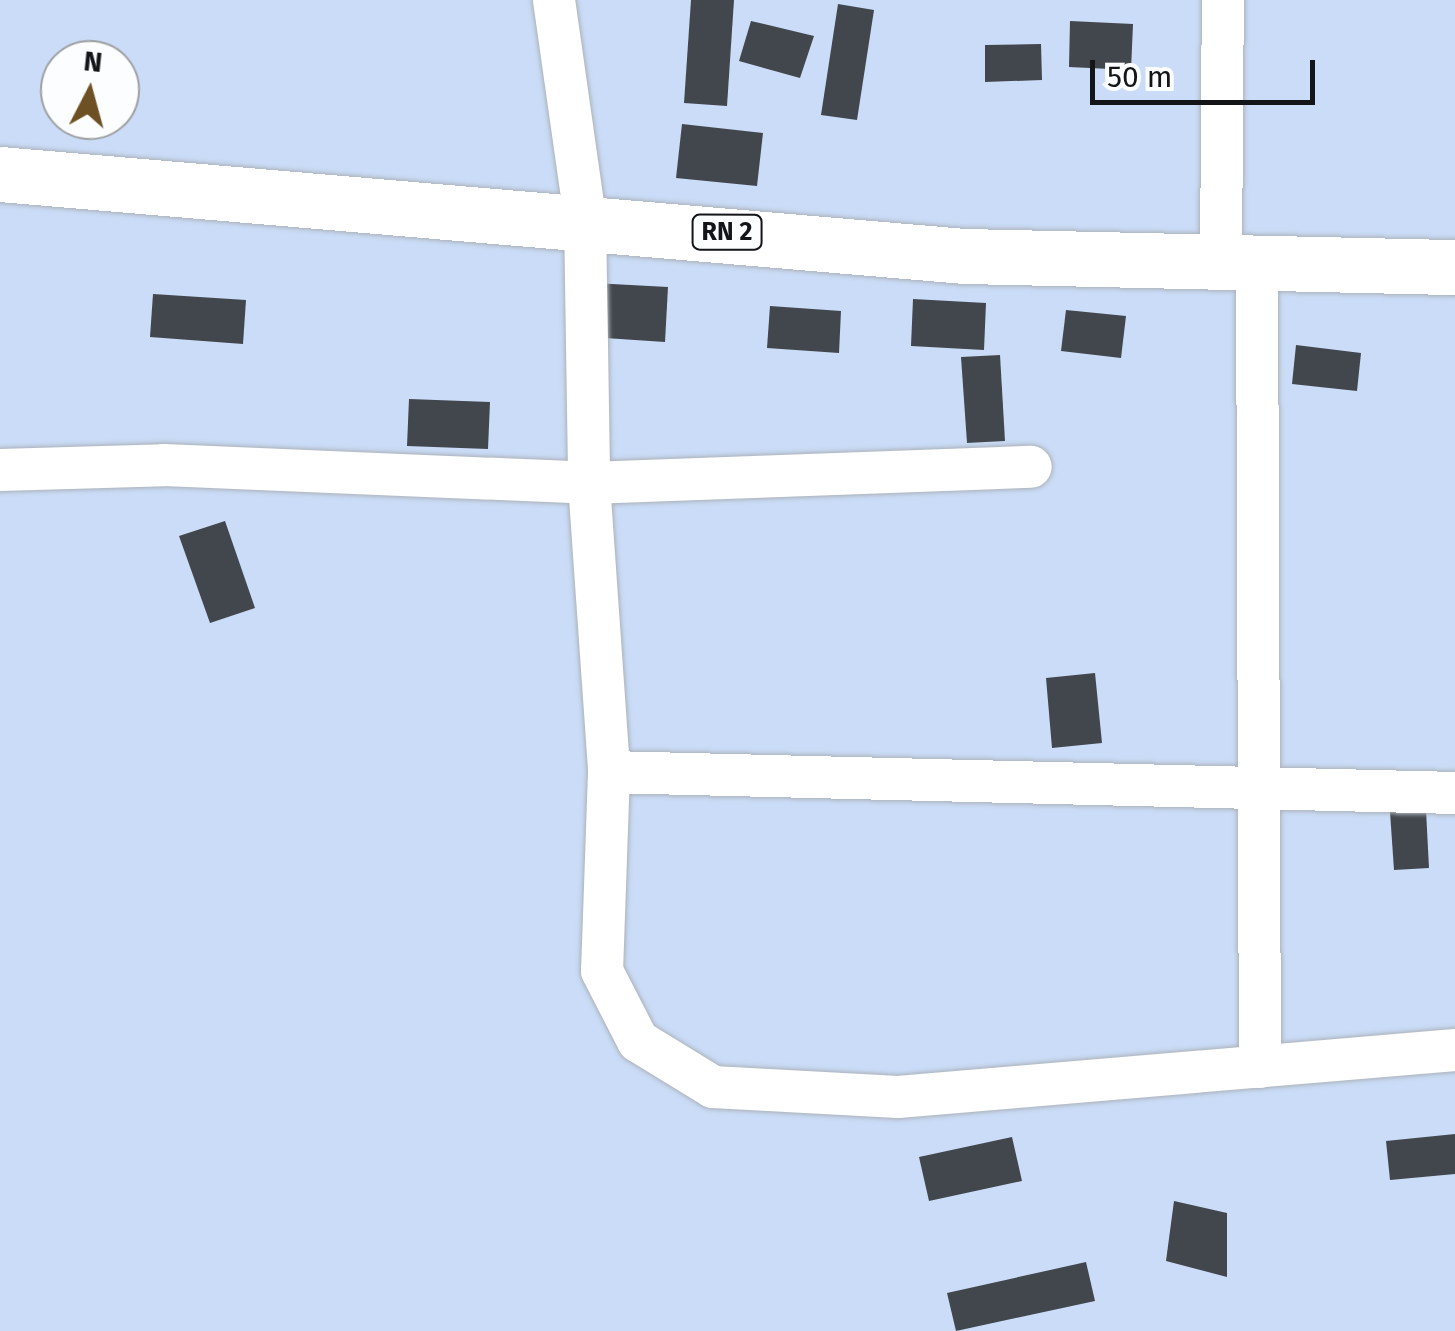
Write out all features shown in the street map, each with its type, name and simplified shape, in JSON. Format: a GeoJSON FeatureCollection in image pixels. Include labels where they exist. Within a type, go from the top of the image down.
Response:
{"type":"FeatureCollection","features":[{"type":"Feature","properties":{"kind":"highway","name":"RN 2"},"geometry":{"type":"LineString","coordinates":[[0,174],[585,217],[965,256],[1455,267]]}},
{"type":"Feature","properties":{"kind":"street"},"geometry":{"type":"LineString","coordinates":[[554,0],[585,217],[589,483],[610,772],[602,971],[638,1040],[714,1087],[898,1097],[1455,1050]]}},
{"type":"Feature","properties":{"kind":"street"},"geometry":{"type":"LineString","coordinates":[[1223,0],[1239,265],[1259,784],[1260,1067]]}},
{"type":"Feature","properties":{"kind":"street"},"geometry":{"type":"LineString","coordinates":[[0,470],[164,465],[589,483],[1031,467]]}},
{"type":"Feature","properties":{"kind":"street"},"geometry":{"type":"LineString","coordinates":[[610,772],[1259,784],[1455,793]]}},
{"type":"Feature","properties":{"kind":"shaded area"},"geometry":{"type":"Polygon","coordinates":[[[0,0],[1455,0],[1455,1331],[0,1331],[0,0]]]}},
{"type":"Feature","properties":{"kind":"building"},"geometry":{"type":"Polygon","coordinates":[[[691,0],[734,0],[727,106],[684,103],[691,0]]]}},
{"type":"Feature","properties":{"kind":"building"},"geometry":{"type":"Polygon","coordinates":[[[838,4],[874,10],[857,120],[821,115],[838,4]]]}},
{"type":"Feature","properties":{"kind":"building"},"geometry":{"type":"Polygon","coordinates":[[[751,21],[814,36],[800,78],[739,61],[751,21]]]}},
{"type":"Feature","properties":{"kind":"building"},"geometry":{"type":"Polygon","coordinates":[[[1070,21],[1133,24],[1131,70],[1069,67],[1070,21]]]}},
{"type":"Feature","properties":{"kind":"building"},"geometry":{"type":"Polygon","coordinates":[[[1041,44],[1042,80],[985,82],[985,45],[1041,44]]]}},
{"type":"Feature","properties":{"kind":"building"},"geometry":{"type":"Polygon","coordinates":[[[682,124],[763,133],[757,186],[676,178],[682,124]]]}},
{"type":"Feature","properties":{"kind":"building"},"geometry":{"type":"Polygon","coordinates":[[[593,283],[668,287],[665,342],[590,337],[593,283]]]}},
{"type":"Feature","properties":{"kind":"building"},"geometry":{"type":"Polygon","coordinates":[[[153,294],[246,300],[243,344],[150,337],[153,294]]]}},
{"type":"Feature","properties":{"kind":"building"},"geometry":{"type":"Polygon","coordinates":[[[913,299],[986,303],[984,350],[911,346],[913,299]]]}},
{"type":"Feature","properties":{"kind":"building"},"geometry":{"type":"Polygon","coordinates":[[[770,306],[841,311],[839,353],[767,348],[770,306]]]}},
{"type":"Feature","properties":{"kind":"building"},"geometry":{"type":"Polygon","coordinates":[[[1066,310],[1126,316],[1121,358],[1061,351],[1066,310]]]}},
{"type":"Feature","properties":{"kind":"building"},"geometry":{"type":"Polygon","coordinates":[[[1296,345],[1361,353],[1357,391],[1292,384],[1296,345]]]}},
{"type":"Feature","properties":{"kind":"building"},"geometry":{"type":"Polygon","coordinates":[[[1000,355],[1005,441],[967,443],[961,357],[1000,355]]]}},
{"type":"Feature","properties":{"kind":"building"},"geometry":{"type":"Polygon","coordinates":[[[409,399],[490,402],[488,449],[407,446],[409,399]]]}},
{"type":"Feature","properties":{"kind":"building"},"geometry":{"type":"Polygon","coordinates":[[[225,521],[255,608],[210,623],[179,536],[225,521]]]}},
{"type":"Feature","properties":{"kind":"building"},"geometry":{"type":"Polygon","coordinates":[[[1095,673],[1102,743],[1052,748],[1046,678],[1095,673]]]}},
{"type":"Feature","properties":{"kind":"building"},"geometry":{"type":"Polygon","coordinates":[[[1426,810],[1429,868],[1394,870],[1390,812],[1426,810]]]}},
{"type":"Feature","properties":{"kind":"building"},"geometry":{"type":"Polygon","coordinates":[[[1455,1134],[1455,1174],[1390,1180],[1386,1141],[1455,1134]]]}},
{"type":"Feature","properties":{"kind":"building"},"geometry":{"type":"Polygon","coordinates":[[[1012,1137],[1022,1181],[929,1201],[919,1157],[1012,1137]]]}},
{"type":"Feature","properties":{"kind":"building"},"geometry":{"type":"Polygon","coordinates":[[[1174,1201],[1227,1213],[1227,1277],[1166,1261],[1174,1201]]]}},
{"type":"Feature","properties":{"kind":"building"},"geometry":{"type":"Polygon","coordinates":[[[1086,1262],[1095,1301],[956,1331],[947,1293],[1086,1262]]]}}]}
